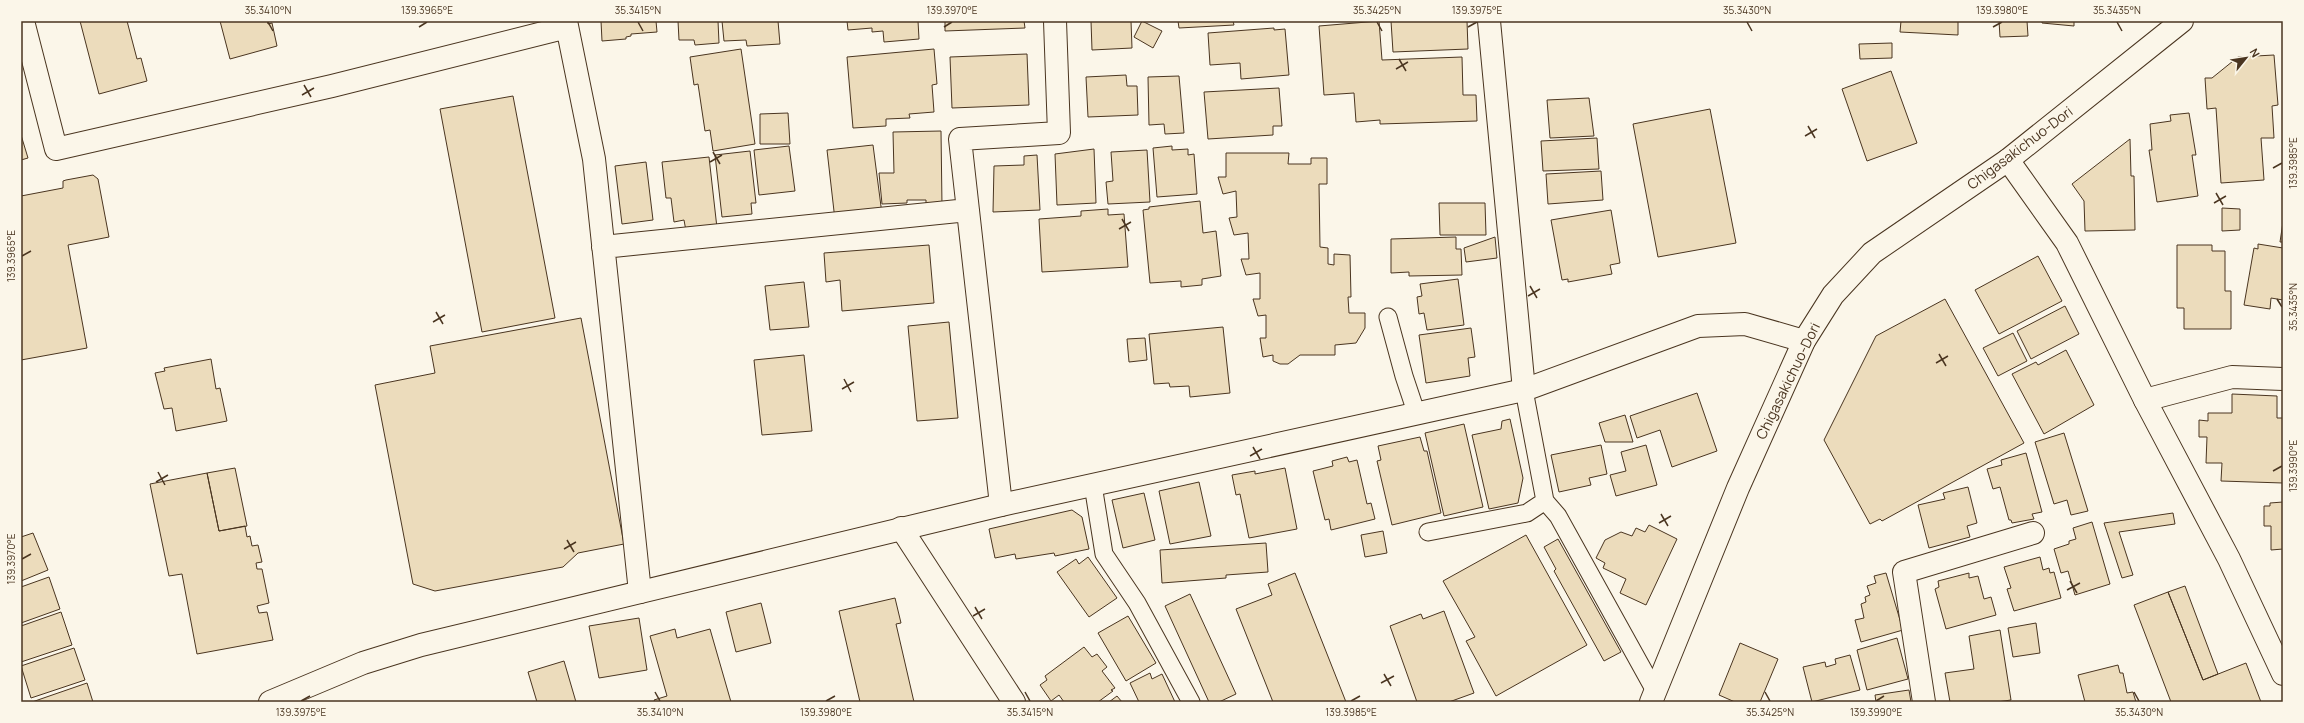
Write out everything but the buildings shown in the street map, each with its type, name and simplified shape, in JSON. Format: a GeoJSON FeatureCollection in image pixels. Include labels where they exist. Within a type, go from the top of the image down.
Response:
{"type":"FeatureCollection","features":[{"type":"Feature","properties":{"kind":"street"},"geometry":{"type":"LineString","coordinates":[[23,21],[56,149],[332,86],[566,24],[594,159],[640,592]]}},
{"type":"Feature","properties":{"kind":"street"},"geometry":{"type":"LineString","coordinates":[[1001,505],[960,139],[1059,133],[1055,21]]}},
{"type":"Feature","properties":{"kind":"street"},"geometry":{"type":"LineString","coordinates":[[1489,21],[1524,390]]}},
{"type":"Feature","properties":{"kind":"street","name":"Chigasakichuo-Dori"},"geometry":{"type":"LineString","coordinates":[[1653,697],[1738,488],[1804,341],[1832,295],[1872,253],[2008,160],[2182,21]]}},
{"type":"Feature","properties":{"kind":"street"},"geometry":{"type":"LineString","coordinates":[[2008,160],[2066,243],[2145,400],[2229,559],[2283,674]]}},
{"type":"Feature","properties":{"kind":"street"},"geometry":{"type":"LineString","coordinates":[[603,247],[968,210]]}},
{"type":"Feature","properties":{"kind":"street"},"geometry":{"type":"LineString","coordinates":[[270,702],[363,663],[421,645],[901,528],[1416,412],[1524,390],[1698,326],[1745,324],[1804,341]]}},
{"type":"Feature","properties":{"kind":"street"},"geometry":{"type":"LineString","coordinates":[[2145,400],[2232,377],[2283,379]]}},
{"type":"Feature","properties":{"kind":"street"},"geometry":{"type":"LineString","coordinates":[[901,528],[1014,702]]}},
{"type":"Feature","properties":{"kind":"street"},"geometry":{"type":"LineString","coordinates":[[1924,702],[1904,572],[2034,533]]}},
{"type":"Feature","properties":{"kind":"lane"},"geometry":{"type":"LineString","coordinates":[[1388,317],[1404,376],[1416,412]]}},
{"type":"Feature","properties":{"kind":"lane"},"geometry":{"type":"LineString","coordinates":[[1524,390],[1545,501],[1558,516],[1653,697]]}},
{"type":"Feature","properties":{"kind":"lane"},"geometry":{"type":"LineString","coordinates":[[1093,485],[1104,554],[1137,603],[1191,702]]}},
{"type":"Feature","properties":{"kind":"lane"},"geometry":{"type":"LineString","coordinates":[[1428,532],[1527,513],[1545,501]]}}]}
